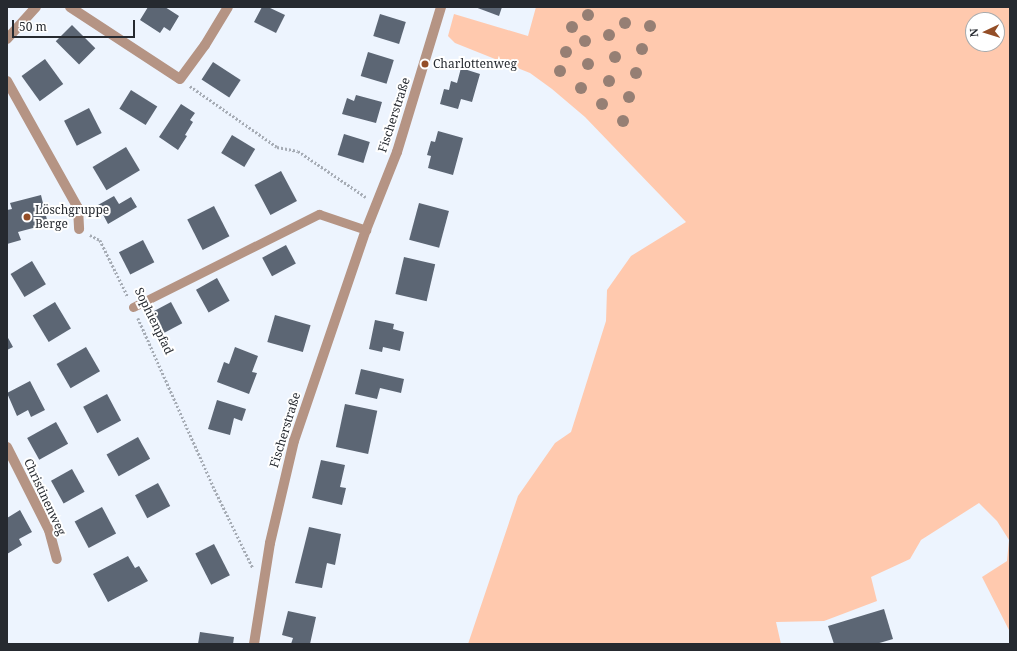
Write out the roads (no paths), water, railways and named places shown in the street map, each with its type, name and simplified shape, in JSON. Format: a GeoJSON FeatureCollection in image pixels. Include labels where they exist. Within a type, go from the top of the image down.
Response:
{"type":"FeatureCollection","features":[{"type":"Feature","properties":{"kind":"street"},"geometry":{"type":"LineString","coordinates":[[7,39],[36,7]]}},
{"type":"Feature","properties":{"kind":"street"},"geometry":{"type":"LineString","coordinates":[[70,7],[180,79],[205,45],[228,7]]}},
{"type":"Feature","properties":{"kind":"street","name":"Fischerstraße"},"geometry":{"type":"LineString","coordinates":[[254,644],[262,587],[280,495],[294,441],[366,230],[397,152],[441,7]]}},
{"type":"Feature","properties":{"kind":"street"},"geometry":{"type":"LineString","coordinates":[[7,81],[78,208],[79,229]]}},
{"type":"Feature","properties":{"kind":"street","name":"Christinenweg"},"geometry":{"type":"LineString","coordinates":[[7,447],[49,530],[57,559]]}},
{"type":"Feature","properties":{"kind":"lane"},"geometry":{"type":"LineString","coordinates":[[133,307],[318,214],[366,230]]}},
{"type":"Feature","properties":{"kind":"place","name":"Charlottenweg"},"geometry":{"type":"Point","coordinates":[425,64]}},
{"type":"Feature","properties":{"kind":"place","name":"Löschgruppe Berge"},"geometry":{"type":"Point","coordinates":[27,217]}}]}
